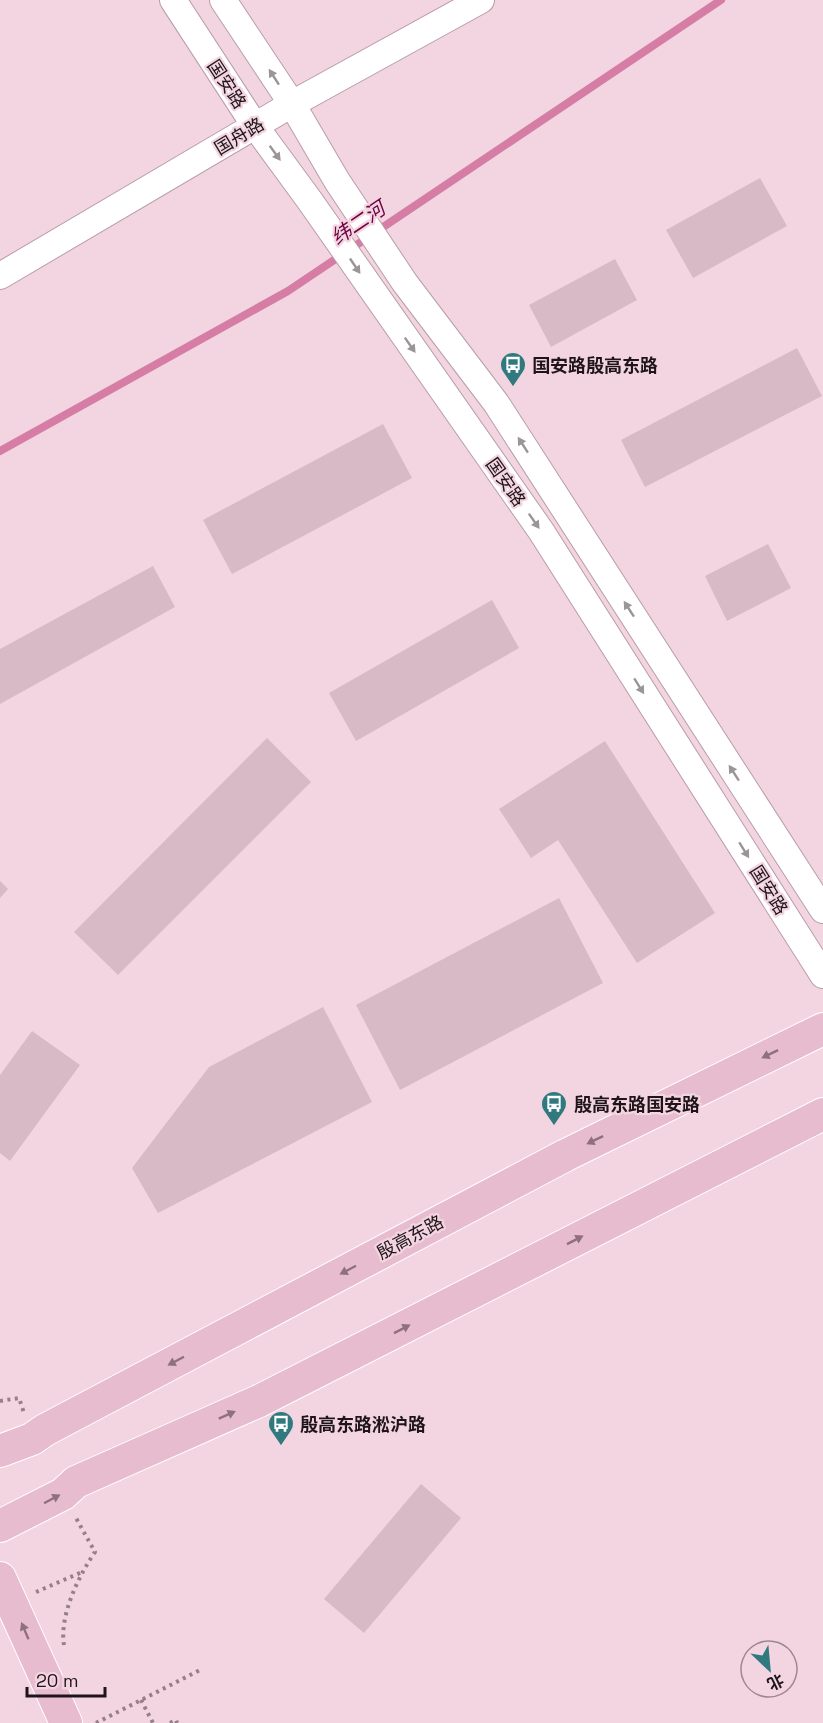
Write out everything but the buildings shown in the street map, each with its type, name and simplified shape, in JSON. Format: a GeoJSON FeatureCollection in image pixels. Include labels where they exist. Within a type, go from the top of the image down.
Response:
{"type":"FeatureCollection","features":[{"type":"Feature","properties":{"kind":"main road","name":"殷高东路"},"geometry":{"type":"LineString","coordinates":[[0,1451],[32,1439],[65,1419],[566,1155],[823,1029]]}},
{"type":"Feature","properties":{"kind":"main road"},"geometry":{"type":"LineString","coordinates":[[0,1526],[63,1494],[76,1482],[259,1401],[823,1114]]}},
{"type":"Feature","properties":{"kind":"main road"},"geometry":{"type":"LineString","coordinates":[[5,1591],[79,1718]]}},
{"type":"Feature","properties":{"kind":"street","name":"国安路"},"geometry":{"type":"LineString","coordinates":[[173,0],[255,126],[541,531],[823,975]]}},
{"type":"Feature","properties":{"kind":"street","name":"国安路"},"geometry":{"type":"LineString","coordinates":[[223,0],[292,104],[337,181],[405,283],[496,403],[823,910]]}},
{"type":"Feature","properties":{"kind":"street","name":"国舟路"},"geometry":{"type":"LineString","coordinates":[[0,276],[292,104],[481,0]]}},
{"type":"Feature","properties":{"kind":"path"},"geometry":{"type":"LineString","coordinates":[[0,1401],[19,1398],[32,1439]]}},
{"type":"Feature","properties":{"kind":"path"},"geometry":{"type":"LineString","coordinates":[[63,1494],[95,1552],[82,1572],[64,1620],[65,1654]]}},
{"type":"Feature","properties":{"kind":"path"},"geometry":{"type":"LineString","coordinates":[[5,1591],[82,1572]]}},
{"type":"Feature","properties":{"kind":"path"},"geometry":{"type":"LineString","coordinates":[[79,1718],[96,1723],[202,1670]]}},
{"type":"Feature","properties":{"kind":"path"},"geometry":{"type":"LineString","coordinates":[[141,1700],[153,1723]]}},
{"type":"Feature","properties":{"kind":"path"},"geometry":{"type":"LineString","coordinates":[[170,1723],[176,1720],[177,1723]]}},
{"type":"Feature","properties":{"kind":"waterway","name":"纬二河"},"geometry":{"type":"LineString","coordinates":[[0,451],[288,291],[721,0]]}},
{"type":"Feature","properties":{"kind":"place","name":"国安路殷高东路"},"geometry":{"type":"Point","coordinates":[513,388]}},
{"type":"Feature","properties":{"kind":"place","name":"殷高东路国安路"},"geometry":{"type":"Point","coordinates":[554,1127]}},
{"type":"Feature","properties":{"kind":"place","name":"殷高东路淞沪路"},"geometry":{"type":"Point","coordinates":[281,1447]}}]}
